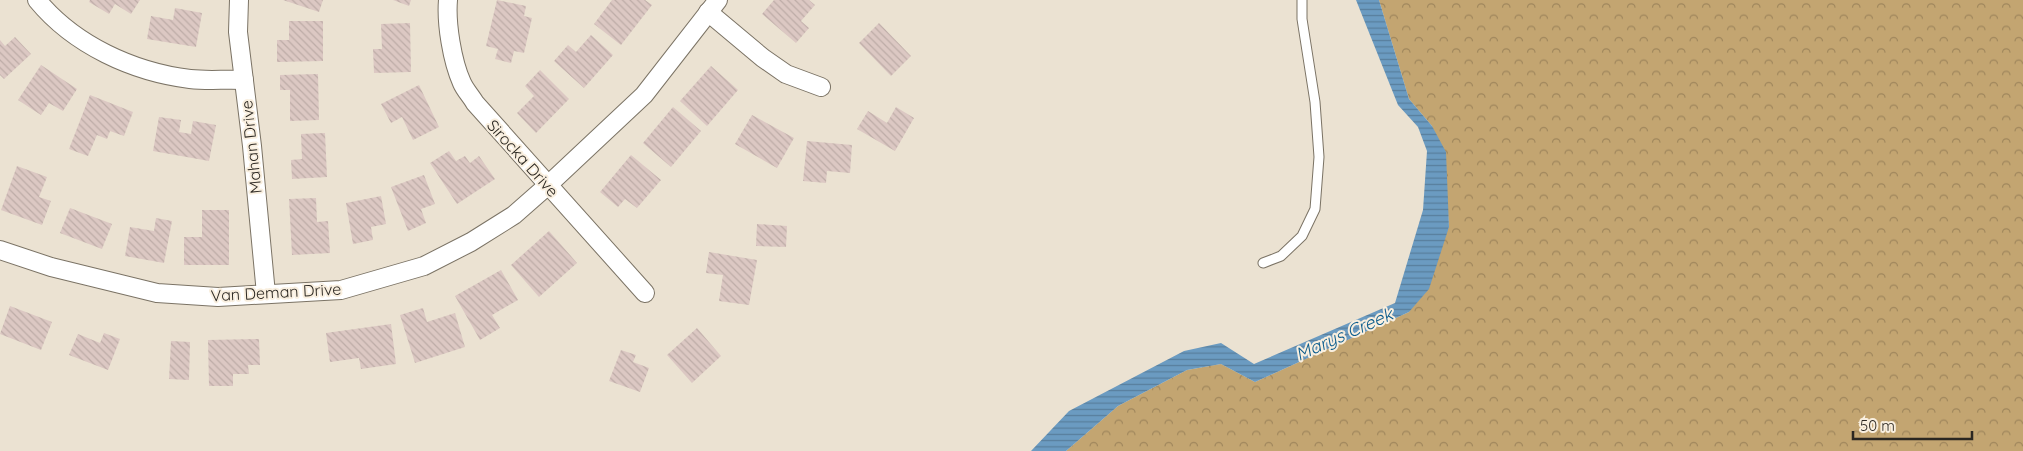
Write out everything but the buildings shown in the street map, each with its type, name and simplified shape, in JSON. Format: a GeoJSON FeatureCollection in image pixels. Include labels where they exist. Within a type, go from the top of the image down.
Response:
{"type":"FeatureCollection","features":[{"type":"Feature","properties":{"kind":"street"},"geometry":{"type":"LineString","coordinates":[[37,0],[72,32],[122,62],[190,79],[244,80]]}},
{"type":"Feature","properties":{"kind":"street","name":"Mahan Drive"},"geometry":{"type":"LineString","coordinates":[[239,0],[238,32],[266,294]]}},
{"type":"Feature","properties":{"kind":"street","name":"Sirocka Drive"},"geometry":{"type":"LineString","coordinates":[[448,0],[447,13],[454,57],[462,82],[475,103],[547,186],[645,292]]}},
{"type":"Feature","properties":{"kind":"street"},"geometry":{"type":"LineString","coordinates":[[713,6],[771,64],[786,74],[821,87]]}},
{"type":"Feature","properties":{"kind":"street","name":"Van Deman Drive"},"geometry":{"type":"LineString","coordinates":[[0,250],[50,267],[157,293],[218,297],[341,290],[424,266],[471,242],[514,215],[547,186],[644,95],[713,6]]}},
{"type":"Feature","properties":{"kind":"lane"},"geometry":{"type":"LineString","coordinates":[[1263,264],[1281,256],[1302,236],[1315,209],[1319,158],[1315,102],[1302,19],[1302,0]]}},
{"type":"Feature","properties":{"kind":"green space"},"geometry":{"type":"Polygon","coordinates":[[[1379,0],[2023,0],[2023,451],[1066,451],[1118,406],[1187,370],[1221,364],[1255,382],[1409,312],[1449,227],[1447,198],[1432,126],[1409,99],[1379,0]]]}},
{"type":"Feature","properties":{"kind":"water","name":"Marys Creek"},"geometry":{"type":"Polygon","coordinates":[[[1356,0],[1379,0],[1409,99],[1432,126],[1446,152],[1449,227],[1429,289],[1409,312],[1255,382],[1221,364],[1187,370],[1118,406],[1066,451],[1031,451],[1069,411],[1184,351],[1221,343],[1254,364],[1395,303],[1423,210],[1427,151],[1418,127],[1398,105],[1356,0]]]}}]}
